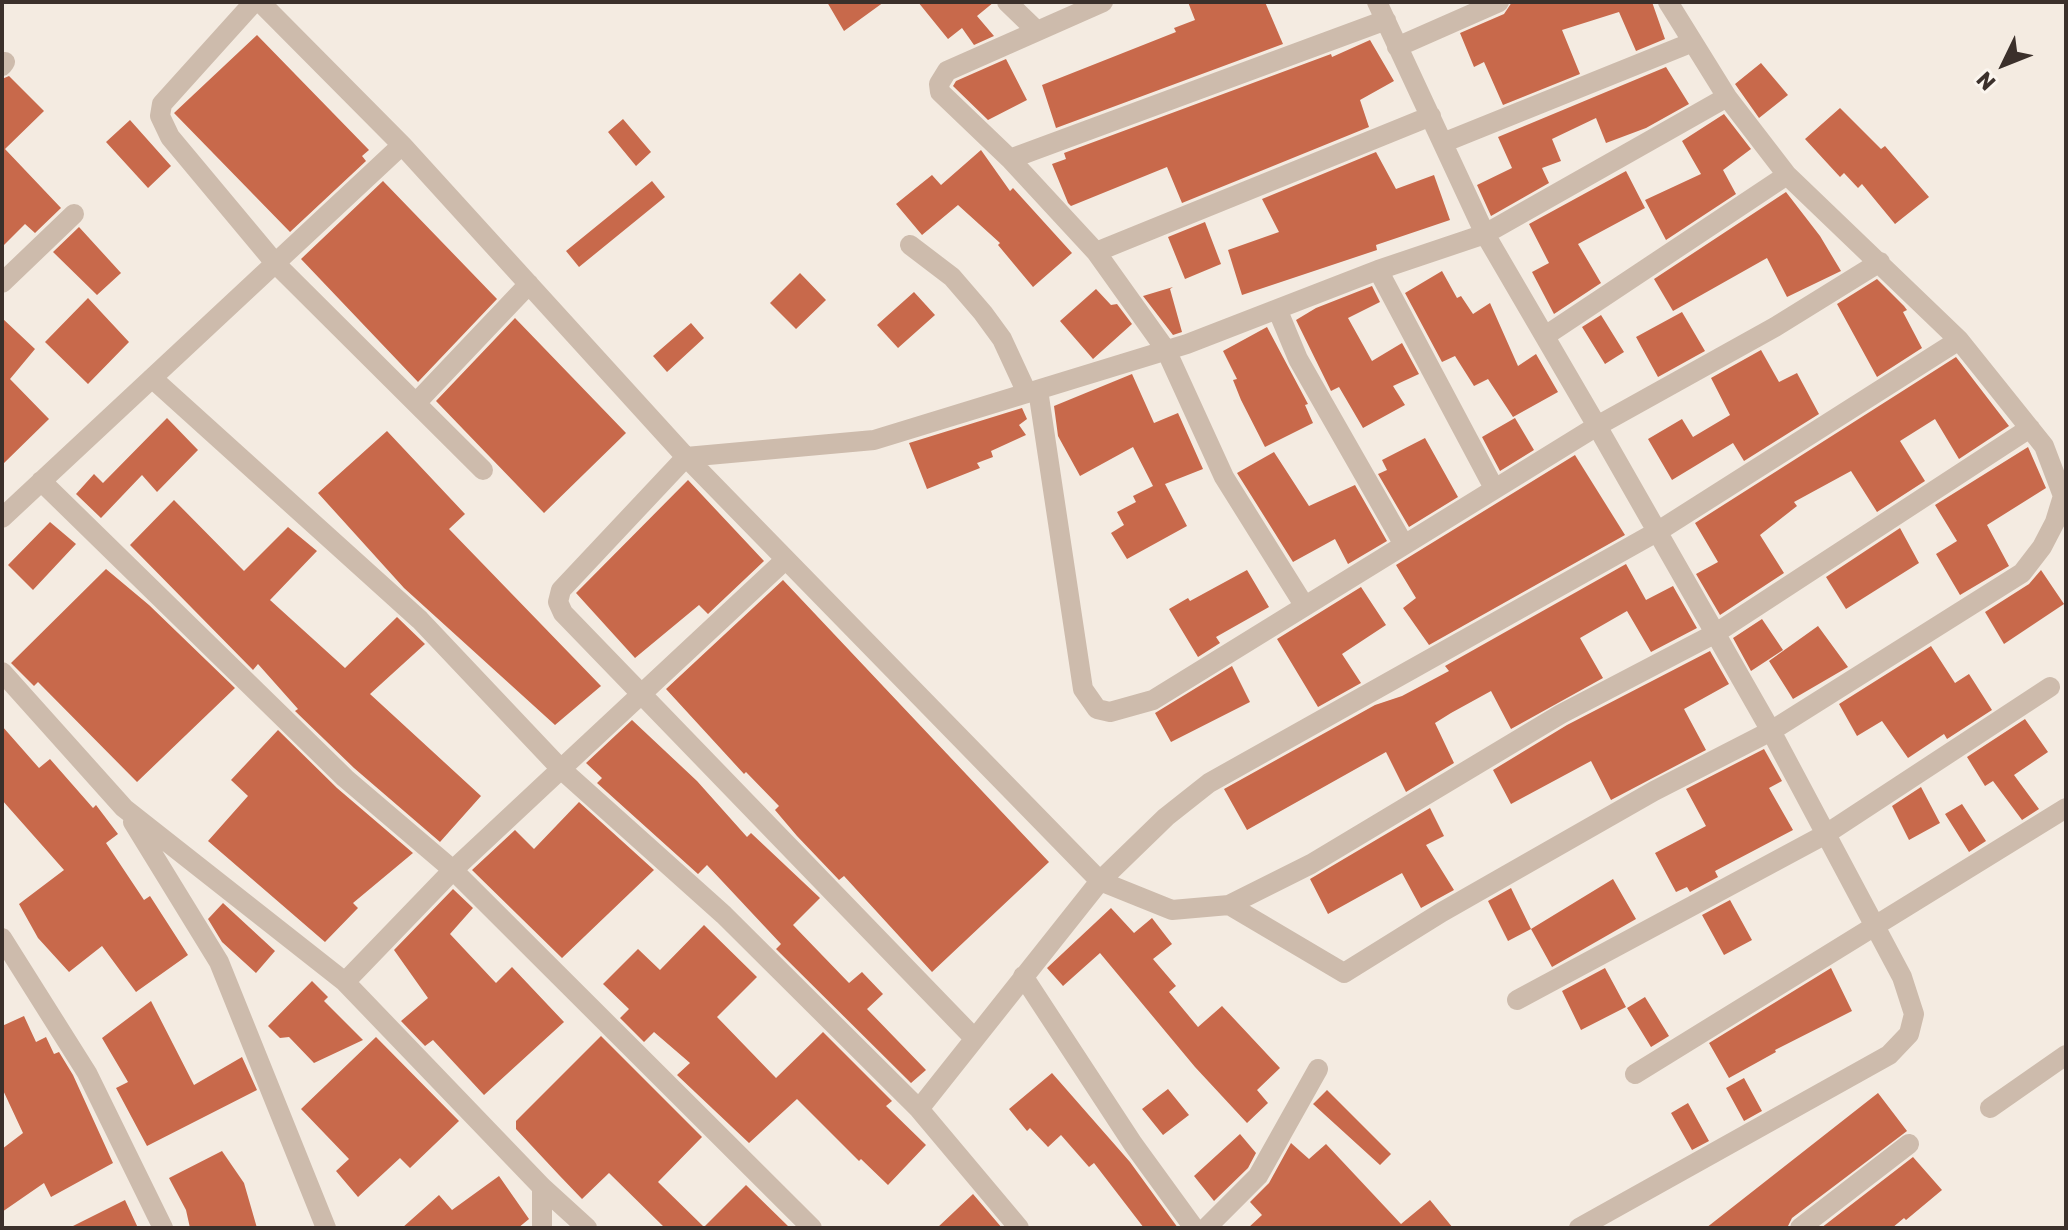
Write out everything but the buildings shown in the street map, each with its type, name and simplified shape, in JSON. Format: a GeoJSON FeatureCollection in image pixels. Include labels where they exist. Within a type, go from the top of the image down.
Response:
{"type":"FeatureCollection","features":[{"type":"Feature","properties":{"kind":"street"},"geometry":{"type":"LineString","coordinates":[[254,2],[162,104],[160,116],[170,137],[276,264],[483,470]]}},
{"type":"Feature","properties":{"kind":"street"},"geometry":{"type":"LineString","coordinates":[[260,2],[402,145],[686,457],[1100,881],[1172,910],[1229,905],[1311,864],[1561,714],[1716,633],[2030,428]]}},
{"type":"Feature","properties":{"kind":"street"},"geometry":{"type":"LineString","coordinates":[[1007,2],[1037,31]]}},
{"type":"Feature","properties":{"kind":"street"},"geometry":{"type":"LineString","coordinates":[[1103,2],[947,71],[939,84],[940,92],[1010,159],[1096,252],[1166,350],[1224,477],[1304,605]]}},
{"type":"Feature","properties":{"kind":"street"},"geometry":{"type":"LineString","coordinates":[[1397,47],[1499,2]]}},
{"type":"Feature","properties":{"kind":"street"},"geometry":{"type":"LineString","coordinates":[[1229,905],[1344,973],[1442,912],[1654,791],[1771,731],[2022,573],[2042,547],[2063,496],[2044,446],[1959,340],[1787,175],[1727,97],[1668,2]]}},
{"type":"Feature","properties":{"kind":"street"},"geometry":{"type":"LineString","coordinates":[[1010,159],[1381,11],[1445,142],[1485,234],[1660,530],[1875,926],[1902,977],[1914,1014],[1909,1034],[1889,1055],[1579,1228]]}},
{"type":"Feature","properties":{"kind":"street"},"geometry":{"type":"LineString","coordinates":[[1445,142],[1693,42]]}},
{"type":"Feature","properties":{"kind":"street"},"geometry":{"type":"LineString","coordinates":[[974,1038],[563,613],[558,602],[568,580],[686,457],[874,440],[1166,350],[1278,311],[1378,270],[1485,234],[1727,97]]}},
{"type":"Feature","properties":{"kind":"street"},"geometry":{"type":"LineString","coordinates":[[1096,252],[1431,116]]}},
{"type":"Feature","properties":{"kind":"street"},"geometry":{"type":"LineString","coordinates":[[2,518],[402,145]]}},
{"type":"Feature","properties":{"kind":"street"},"geometry":{"type":"LineString","coordinates":[[1545,336],[1787,175]]}},
{"type":"Feature","properties":{"kind":"street"},"geometry":{"type":"LineString","coordinates":[[2,283],[74,214]]}},
{"type":"Feature","properties":{"kind":"street"},"geometry":{"type":"LineString","coordinates":[[910,245],[952,277],[983,313],[1002,339],[1032,392],[1083,689],[1097,709],[1110,712],[1153,700],[1494,488],[1597,426],[1775,327],[1880,262]]}},
{"type":"Feature","properties":{"kind":"street"},"geometry":{"type":"LineString","coordinates":[[1378,270],[1494,488]]}},
{"type":"Feature","properties":{"kind":"street"},"geometry":{"type":"LineString","coordinates":[[416,403],[529,284]]}},
{"type":"Feature","properties":{"kind":"street"},"geometry":{"type":"LineString","coordinates":[[1278,311],[1298,359],[1403,543]]}},
{"type":"Feature","properties":{"kind":"street"},"geometry":{"type":"LineString","coordinates":[[919,1109],[1100,881],[1166,817],[1209,783],[1660,530],[1959,340]]}},
{"type":"Feature","properties":{"kind":"street"},"geometry":{"type":"LineString","coordinates":[[152,378],[420,620],[561,769],[724,915],[919,1109],[1019,1228]]}},
{"type":"Feature","properties":{"kind":"street"},"geometry":{"type":"LineString","coordinates":[[41,481],[345,778],[453,870],[783,1195],[812,1228]]}},
{"type":"Feature","properties":{"kind":"street"},"geometry":{"type":"LineString","coordinates":[[345,982],[453,870],[785,560]]}},
{"type":"Feature","properties":{"kind":"street"},"geometry":{"type":"LineString","coordinates":[[2,672],[124,808],[345,982],[542,1187],[587,1228]]}},
{"type":"Feature","properties":{"kind":"street"},"geometry":{"type":"LineString","coordinates":[[1517,1000],[1826,834],[2050,687]]}},
{"type":"Feature","properties":{"kind":"street"},"geometry":{"type":"LineString","coordinates":[[124,808],[219,962],[326,1228]]}},
{"type":"Feature","properties":{"kind":"street"},"geometry":{"type":"LineString","coordinates":[[1635,1074],[2066,808]]}},
{"type":"Feature","properties":{"kind":"street"},"geometry":{"type":"LineString","coordinates":[[2,938],[87,1073],[163,1228]]}},
{"type":"Feature","properties":{"kind":"street"},"geometry":{"type":"LineString","coordinates":[[1023,976],[1133,1144],[1194,1228]]}},
{"type":"Feature","properties":{"kind":"street"},"geometry":{"type":"LineString","coordinates":[[1990,1108],[2066,1055]]}},
{"type":"Feature","properties":{"kind":"street"},"geometry":{"type":"LineString","coordinates":[[1206,1228],[1258,1176],[1318,1069]]}},
{"type":"Feature","properties":{"kind":"street"},"geometry":{"type":"LineString","coordinates":[[1800,1228],[1909,1144]]}},
{"type":"Feature","properties":{"kind":"street"},"geometry":{"type":"LineString","coordinates":[[542,1187],[542,1228]]}}]}
